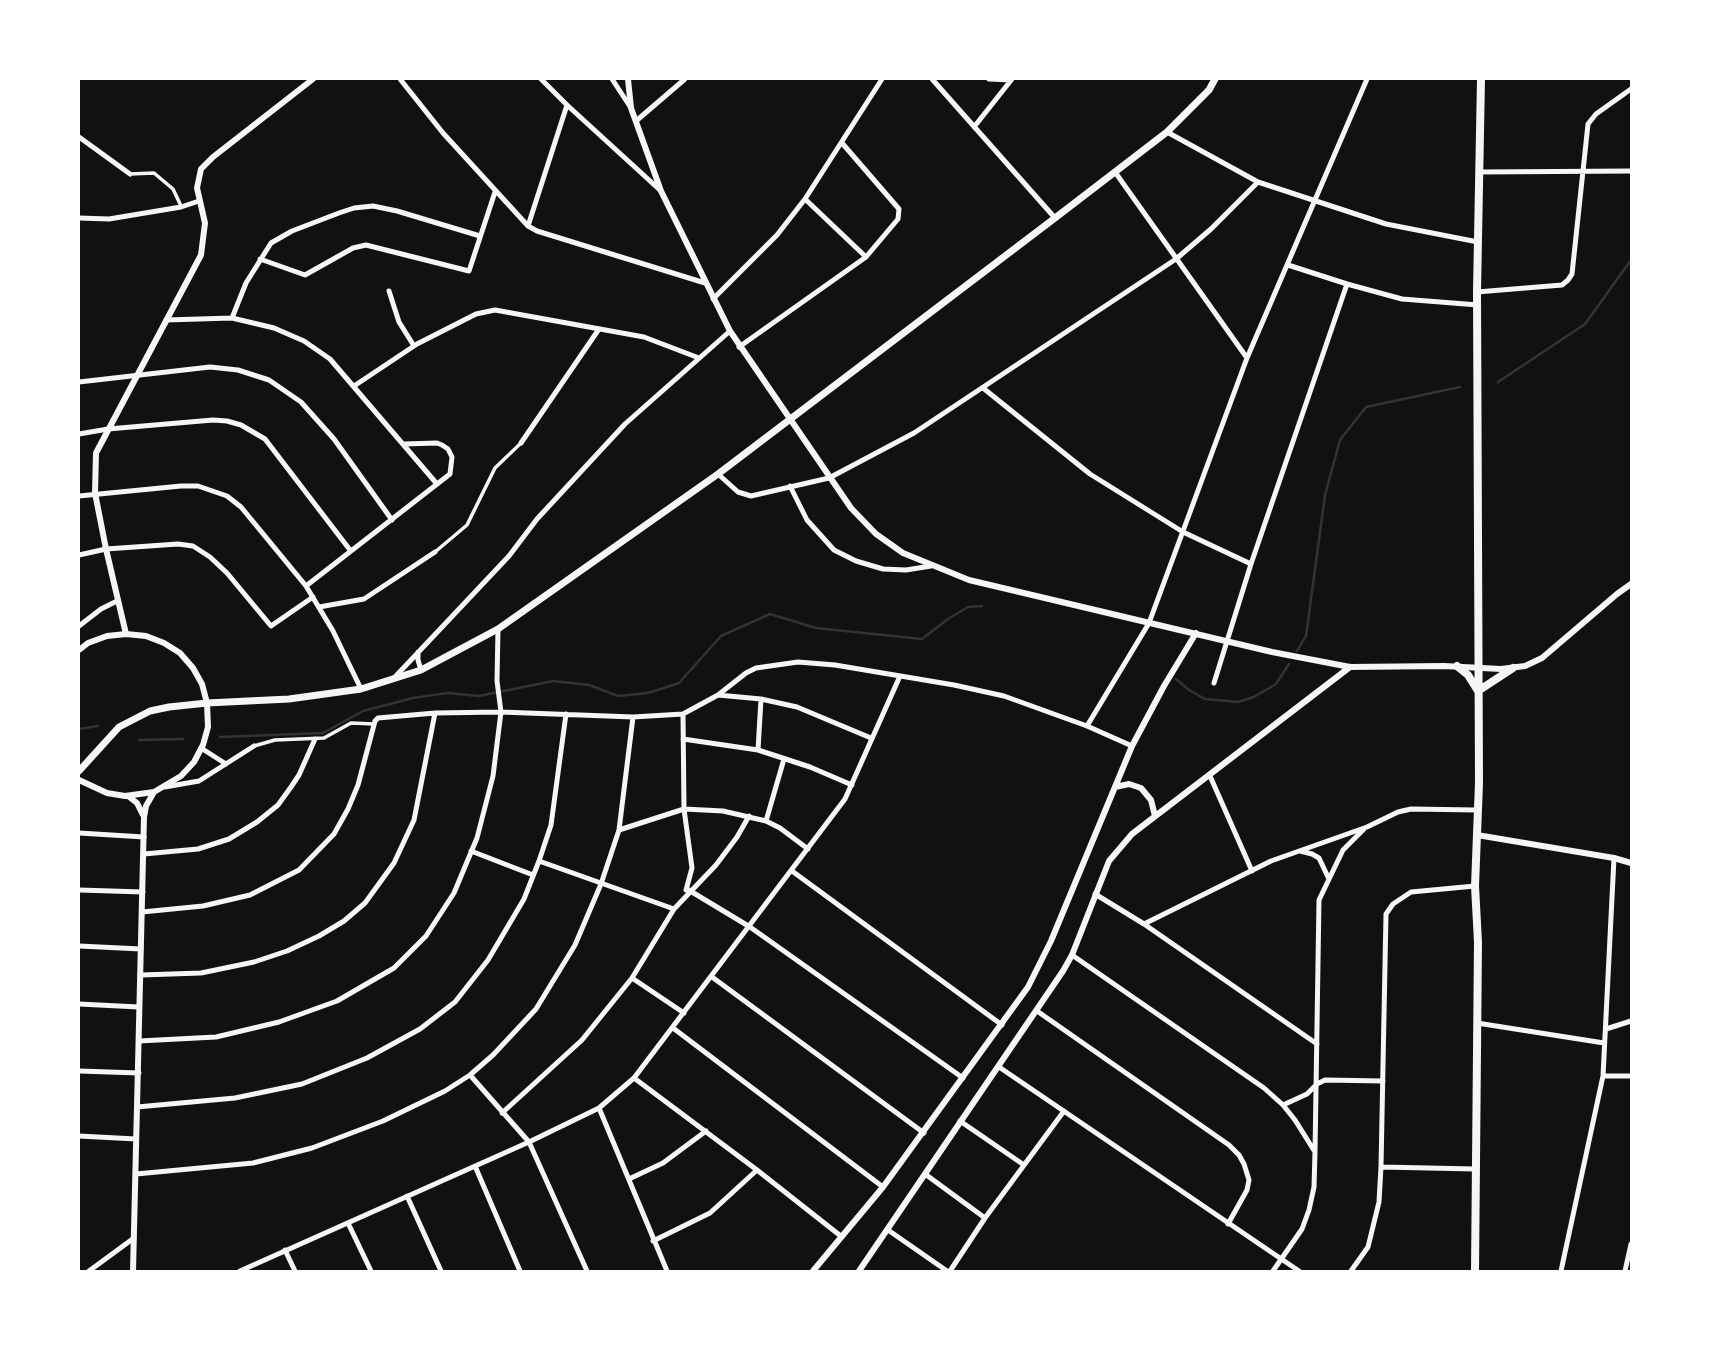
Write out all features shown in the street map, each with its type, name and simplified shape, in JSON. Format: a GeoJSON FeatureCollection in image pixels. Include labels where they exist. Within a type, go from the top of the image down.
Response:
{"type":"FeatureCollection","features":[{"type":"Feature","properties":{"kind":"main road"},"geometry":{"type":"LineString","coordinates":[[79,771],[108,736],[133,719],[169,707],[289,699],[360,689],[421,670],[498,629],[718,474],[1115,172],[1167,132],[1209,90],[1215,79]]}},
{"type":"Feature","properties":{"kind":"main road"},"geometry":{"type":"LineString","coordinates":[[1475,1271],[1478,942],[1475,886],[1479,783],[1478,242],[1481,79]]}},
{"type":"Feature","properties":{"kind":"main road"},"geometry":{"type":"LineString","coordinates":[[1457,666],[1468,675],[1478,691]]}},
{"type":"Feature","properties":{"kind":"main road"},"geometry":{"type":"LineString","coordinates":[[1478,691],[1513,668]]}},
{"type":"Feature","properties":{"kind":"street"},"geometry":{"type":"LineString","coordinates":[[127,634],[117,601],[96,493],[96,453],[201,255],[205,223],[199,201],[199,177],[206,163],[313,79]]}},
{"type":"Feature","properties":{"kind":"street"},"geometry":{"type":"LineString","coordinates":[[400,79],[443,133],[528,226],[705,283]]}},
{"type":"Feature","properties":{"kind":"street"},"geometry":{"type":"LineString","coordinates":[[541,79],[661,191]]}},
{"type":"Feature","properties":{"kind":"street"},"geometry":{"type":"LineString","coordinates":[[612,79],[631,108],[661,191],[739,346],[851,508],[876,534],[903,554],[968,580],[1349,667],[1525,666],[1542,658],[1631,584]]}},
{"type":"Feature","properties":{"kind":"street"},"geometry":{"type":"LineString","coordinates":[[636,121],[685,79]]}},
{"type":"Feature","properties":{"kind":"street"},"geometry":{"type":"LineString","coordinates":[[713,299],[777,235],[805,199],[883,79]]}},
{"type":"Feature","properties":{"kind":"street"},"geometry":{"type":"LineString","coordinates":[[932,79],[1055,218]]}},
{"type":"Feature","properties":{"kind":"street"},"geometry":{"type":"LineString","coordinates":[[989,79],[1011,79]]}},
{"type":"Feature","properties":{"kind":"street"},"geometry":{"type":"LineString","coordinates":[[974,127],[1011,79]]}},
{"type":"Feature","properties":{"kind":"street"},"geometry":{"type":"LineString","coordinates":[[1087,726],[1149,623],[1247,359],[1367,79]]}},
{"type":"Feature","properties":{"kind":"street"},"geometry":{"type":"LineString","coordinates":[[630,80],[631,108]]}},
{"type":"Feature","properties":{"kind":"street"},"geometry":{"type":"LineString","coordinates":[[1478,292],[1562,285],[1568,280],[1572,274],[1588,124],[1595,114],[1631,89]]}},
{"type":"Feature","properties":{"kind":"street"},"geometry":{"type":"LineString","coordinates":[[528,226],[567,105]]}},
{"type":"Feature","properties":{"kind":"street"},"geometry":{"type":"LineString","coordinates":[[1167,132],[1258,181],[1314,201],[1386,224],[1478,242]]}},
{"type":"Feature","properties":{"kind":"street"},"geometry":{"type":"LineString","coordinates":[[79,137],[130,174],[154,173],[173,190],[181,207]]}},
{"type":"Feature","properties":{"kind":"street"},"geometry":{"type":"LineString","coordinates":[[739,346],[866,257],[898,219],[899,209],[842,143]]}},
{"type":"Feature","properties":{"kind":"street"},"geometry":{"type":"LineString","coordinates":[[1479,172],[1631,171]]}},
{"type":"Feature","properties":{"kind":"street"},"geometry":{"type":"LineString","coordinates":[[1115,172],[1247,359]]}},
{"type":"Feature","properties":{"kind":"street"},"geometry":{"type":"LineString","coordinates":[[718,474],[738,492],[751,496],[829,478],[914,433],[1177,259],[1258,181]]}},
{"type":"Feature","properties":{"kind":"street"},"geometry":{"type":"LineString","coordinates":[[260,259],[305,275],[353,248],[366,245],[467,272],[471,270],[495,192]]}},
{"type":"Feature","properties":{"kind":"street"},"geometry":{"type":"LineString","coordinates":[[805,199],[866,257]]}},
{"type":"Feature","properties":{"kind":"street"},"geometry":{"type":"LineString","coordinates":[[79,218],[109,219],[181,207],[199,201]]}},
{"type":"Feature","properties":{"kind":"street"},"geometry":{"type":"LineString","coordinates":[[232,318],[246,283],[271,243],[354,208],[373,206],[397,211],[480,236]]}},
{"type":"Feature","properties":{"kind":"street"},"geometry":{"type":"LineString","coordinates":[[1287,265],[1402,299],[1478,305]]}},
{"type":"Feature","properties":{"kind":"street"},"geometry":{"type":"LineString","coordinates":[[1214,683],[1251,564],[1347,284]]}},
{"type":"Feature","properties":{"kind":"street"},"geometry":{"type":"LineString","coordinates":[[389,291],[399,322],[414,346]]}},
{"type":"Feature","properties":{"kind":"street"},"geometry":{"type":"LineString","coordinates":[[354,386],[414,346],[476,314],[495,310],[644,337],[699,358]]}},
{"type":"Feature","properties":{"kind":"street"},"geometry":{"type":"LineString","coordinates":[[166,320],[232,318],[274,328],[304,341],[330,359],[437,484]]}},
{"type":"Feature","properties":{"kind":"street"},"geometry":{"type":"LineString","coordinates":[[319,607],[364,599],[435,552],[467,525],[495,468],[521,443],[598,329]]}},
{"type":"Feature","properties":{"kind":"street"},"geometry":{"type":"LineString","coordinates":[[393,679],[509,556],[537,519],[625,424],[730,331]]}},
{"type":"Feature","properties":{"kind":"street"},"geometry":{"type":"LineString","coordinates":[[79,382],[210,367],[238,370],[269,380],[301,402],[334,439],[392,520]]}},
{"type":"Feature","properties":{"kind":"street"},"geometry":{"type":"LineString","coordinates":[[984,388],[1090,474],[1183,532],[1251,564]]}},
{"type":"Feature","properties":{"kind":"street"},"geometry":{"type":"LineString","coordinates":[[79,434],[213,420],[241,425],[265,439],[350,550]]}},
{"type":"Feature","properties":{"kind":"street"},"geometry":{"type":"LineString","coordinates":[[306,586],[450,474],[452,457],[448,449],[437,443],[404,444]]}},
{"type":"Feature","properties":{"kind":"street"},"geometry":{"type":"LineString","coordinates":[[79,496],[198,486],[227,496],[241,507],[306,586],[360,689]]}},
{"type":"Feature","properties":{"kind":"street"},"geometry":{"type":"LineString","coordinates":[[790,486],[807,520],[834,550],[856,561],[883,569],[906,570],[931,566]]}},
{"type":"Feature","properties":{"kind":"street"},"geometry":{"type":"LineString","coordinates":[[79,555],[178,544],[193,546],[227,573],[271,626],[313,597]]}},
{"type":"Feature","properties":{"kind":"street"},"geometry":{"type":"LineString","coordinates":[[79,626],[117,601]]}},
{"type":"Feature","properties":{"kind":"street"},"geometry":{"type":"LineString","coordinates":[[139,1041],[216,1037],[279,1022],[337,1001],[394,968],[426,936],[454,893],[471,851],[493,776],[501,712],[497,681],[498,629]]}},
{"type":"Feature","properties":{"kind":"street"},"geometry":{"type":"LineString","coordinates":[[813,1271],[924,1133],[1028,987],[1132,746],[1196,633]]}},
{"type":"Feature","properties":{"kind":"street"},"geometry":{"type":"LineString","coordinates":[[79,650],[88,643],[107,636],[127,634],[155,639],[180,653],[198,676],[207,703],[208,727],[194,762],[181,776],[154,792],[128,796],[107,793],[79,780]]}},
{"type":"Feature","properties":{"kind":"street"},"geometry":{"type":"LineString","coordinates":[[418,652],[421,670]]}},
{"type":"Feature","properties":{"kind":"street"},"geometry":{"type":"LineString","coordinates":[[142,912],[203,906],[250,895],[299,870],[334,834],[348,809],[358,785],[374,722],[378,718],[435,713],[501,712],[633,717],[683,714],[718,695],[746,673],[771,664],[798,662],[900,676],[1004,696],[1087,726],[1132,746]]}},
{"type":"Feature","properties":{"kind":"street"},"geometry":{"type":"LineString","coordinates":[[859,1271],[1037,1011],[1072,955],[1109,861],[1132,834],[1349,667]]}},
{"type":"Feature","properties":{"kind":"street"},"geometry":{"type":"LineString","coordinates":[[240,1271],[599,1108],[634,1079],[845,799],[900,676]]}},
{"type":"Feature","properties":{"kind":"street"},"geometry":{"type":"LineString","coordinates":[[718,695],[761,699],[797,707],[871,738]]}},
{"type":"Feature","properties":{"kind":"street"},"geometry":{"type":"LineString","coordinates":[[758,750],[761,699]]}},
{"type":"Feature","properties":{"kind":"street"},"geometry":{"type":"LineString","coordinates":[[141,975],[201,973],[254,962],[287,951],[344,921],[365,902],[394,863],[414,820],[435,713]]}},
{"type":"Feature","properties":{"kind":"street"},"geometry":{"type":"LineString","coordinates":[[137,1107],[235,1098],[302,1084],[367,1058],[421,1029],[455,1002],[488,960],[524,899],[539,861],[551,825],[566,714]]}},
{"type":"Feature","properties":{"kind":"street"},"geometry":{"type":"LineString","coordinates":[[683,714],[684,809],[692,868],[689,890]]}},
{"type":"Feature","properties":{"kind":"street"},"geometry":{"type":"LineString","coordinates":[[136,1174],[241,1165],[283,1157],[383,1121],[445,1091],[494,1055],[536,1009],[575,945],[601,884],[619,830],[633,717]]}},
{"type":"Feature","properties":{"kind":"street"},"geometry":{"type":"LineString","coordinates":[[165,787],[199,781],[254,746],[275,740],[324,737],[351,723],[374,722]]}},
{"type":"Feature","properties":{"kind":"street"},"geometry":{"type":"LineString","coordinates":[[144,853],[198,849],[229,839],[257,822],[278,805],[291,788],[315,738]]}},
{"type":"Feature","properties":{"kind":"street"},"geometry":{"type":"LineString","coordinates":[[683,739],[758,750],[852,785]]}},
{"type":"Feature","properties":{"kind":"street"},"geometry":{"type":"LineString","coordinates":[[201,748],[226,764]]}},
{"type":"Feature","properties":{"kind":"street"},"geometry":{"type":"LineString","coordinates":[[766,821],[783,758]]}},
{"type":"Feature","properties":{"kind":"street"},"geometry":{"type":"LineString","coordinates":[[1121,773],[1129,785],[1146,793],[1151,800],[1155,816]]}},
{"type":"Feature","properties":{"kind":"street"},"geometry":{"type":"LineString","coordinates":[[1210,776],[1252,871]]}},
{"type":"Feature","properties":{"kind":"street"},"geometry":{"type":"LineString","coordinates":[[1115,787],[1129,785]]}},
{"type":"Feature","properties":{"kind":"street"},"geometry":{"type":"LineString","coordinates":[[134,1271],[144,817],[146,806],[154,792]]}},
{"type":"Feature","properties":{"kind":"street"},"geometry":{"type":"LineString","coordinates":[[128,796],[142,809],[144,817]]}},
{"type":"Feature","properties":{"kind":"street"},"geometry":{"type":"LineString","coordinates":[[619,830],[684,809],[723,811],[766,821],[808,849]]}},
{"type":"Feature","properties":{"kind":"street"},"geometry":{"type":"LineString","coordinates":[[1144,924],[1252,871],[1367,827],[1398,812],[1411,809],[1476,810]]}},
{"type":"Feature","properties":{"kind":"street"},"geometry":{"type":"LineString","coordinates":[[502,1113],[582,1040],[632,978],[674,909],[689,890],[716,865],[749,816]]}},
{"type":"Feature","properties":{"kind":"street"},"geometry":{"type":"LineString","coordinates":[[1273,1271],[1302,1228],[1310,1210],[1314,1188],[1319,900],[1343,850],[1367,827]]}},
{"type":"Feature","properties":{"kind":"street"},"geometry":{"type":"LineString","coordinates":[[79,833],[144,837]]}},
{"type":"Feature","properties":{"kind":"street"},"geometry":{"type":"LineString","coordinates":[[1477,835],[1631,863]]}},
{"type":"Feature","properties":{"kind":"street"},"geometry":{"type":"LineString","coordinates":[[471,851],[533,875]]}},
{"type":"Feature","properties":{"kind":"street"},"geometry":{"type":"LineString","coordinates":[[1299,851],[1312,853],[1319,858],[1328,877]]}},
{"type":"Feature","properties":{"kind":"street"},"geometry":{"type":"LineString","coordinates":[[1561,1271],[1603,1076],[1614,858]]}},
{"type":"Feature","properties":{"kind":"street"},"geometry":{"type":"LineString","coordinates":[[539,861],[674,909]]}},
{"type":"Feature","properties":{"kind":"street"},"geometry":{"type":"LineString","coordinates":[[792,871],[1002,1025]]}},
{"type":"Feature","properties":{"kind":"street"},"geometry":{"type":"LineString","coordinates":[[1351,1271],[1368,1247],[1375,1225],[1381,1167],[1386,914],[1393,904],[1411,892],[1475,886]]}},
{"type":"Feature","properties":{"kind":"street"},"geometry":{"type":"LineString","coordinates":[[79,890],[143,892]]}},
{"type":"Feature","properties":{"kind":"street"},"geometry":{"type":"LineString","coordinates":[[689,890],[750,927],[963,1078]]}},
{"type":"Feature","properties":{"kind":"street"},"geometry":{"type":"LineString","coordinates":[[1095,894],[1144,924],[1317,1044]]}},
{"type":"Feature","properties":{"kind":"street"},"geometry":{"type":"LineString","coordinates":[[79,946],[141,949]]}},
{"type":"Feature","properties":{"kind":"street"},"geometry":{"type":"LineString","coordinates":[[1072,955],[1264,1088],[1283,1105],[1315,1152]]}},
{"type":"Feature","properties":{"kind":"street"},"geometry":{"type":"LineString","coordinates":[[712,977],[924,1133]]}},
{"type":"Feature","properties":{"kind":"street"},"geometry":{"type":"LineString","coordinates":[[632,978],[684,1013]]}},
{"type":"Feature","properties":{"kind":"street"},"geometry":{"type":"LineString","coordinates":[[79,1004],[139,1007]]}},
{"type":"Feature","properties":{"kind":"street"},"geometry":{"type":"LineString","coordinates":[[1037,1011],[1229,1144],[1239,1155],[1249,1180],[1247,1190],[1228,1224]]}},
{"type":"Feature","properties":{"kind":"street"},"geometry":{"type":"LineString","coordinates":[[1606,1029],[1631,1021]]}},
{"type":"Feature","properties":{"kind":"street"},"geometry":{"type":"LineString","coordinates":[[1477,1023],[1604,1043]]}},
{"type":"Feature","properties":{"kind":"street"},"geometry":{"type":"LineString","coordinates":[[673,1028],[883,1187]]}},
{"type":"Feature","properties":{"kind":"street"},"geometry":{"type":"LineString","coordinates":[[999,1067],[1299,1271]]}},
{"type":"Feature","properties":{"kind":"street"},"geometry":{"type":"LineString","coordinates":[[79,1071],[138,1073]]}},
{"type":"Feature","properties":{"kind":"street"},"geometry":{"type":"LineString","coordinates":[[470,1075],[528,1142],[587,1271]]}},
{"type":"Feature","properties":{"kind":"street"},"geometry":{"type":"LineString","coordinates":[[1603,1076],[1631,1076]]}},
{"type":"Feature","properties":{"kind":"street"},"geometry":{"type":"LineString","coordinates":[[634,1079],[706,1131],[842,1237]]}},
{"type":"Feature","properties":{"kind":"street"},"geometry":{"type":"LineString","coordinates":[[1283,1105],[1307,1094],[1317,1084],[1329,1079],[1383,1081]]}},
{"type":"Feature","properties":{"kind":"street"},"geometry":{"type":"LineString","coordinates":[[599,1108],[667,1271]]}},
{"type":"Feature","properties":{"kind":"street"},"geometry":{"type":"LineString","coordinates":[[888,1230],[948,1271],[1064,1111]]}},
{"type":"Feature","properties":{"kind":"street"},"geometry":{"type":"LineString","coordinates":[[960,1121],[1024,1165]]}},
{"type":"Feature","properties":{"kind":"street"},"geometry":{"type":"LineString","coordinates":[[629,1179],[663,1163],[706,1131]]}},
{"type":"Feature","properties":{"kind":"street"},"geometry":{"type":"LineString","coordinates":[[79,1136],[136,1139]]}},
{"type":"Feature","properties":{"kind":"street"},"geometry":{"type":"LineString","coordinates":[[475,1166],[520,1271]]}},
{"type":"Feature","properties":{"kind":"street"},"geometry":{"type":"LineString","coordinates":[[1381,1167],[1475,1169]]}},
{"type":"Feature","properties":{"kind":"street"},"geometry":{"type":"LineString","coordinates":[[653,1241],[710,1213],[757,1170]]}},
{"type":"Feature","properties":{"kind":"street"},"geometry":{"type":"LineString","coordinates":[[925,1174],[985,1218]]}},
{"type":"Feature","properties":{"kind":"street"},"geometry":{"type":"LineString","coordinates":[[407,1196],[441,1271]]}},
{"type":"Feature","properties":{"kind":"street"},"geometry":{"type":"LineString","coordinates":[[348,1223],[371,1271]]}},
{"type":"Feature","properties":{"kind":"street"},"geometry":{"type":"LineString","coordinates":[[89,1271],[134,1238]]}},
{"type":"Feature","properties":{"kind":"street"},"geometry":{"type":"LineString","coordinates":[[1625,1271],[1631,1244]]}},
{"type":"Feature","properties":{"kind":"street"},"geometry":{"type":"LineString","coordinates":[[285,1250],[295,1271]]}},
{"type":"Feature","properties":{"kind":"waterway"},"geometry":{"type":"LineString","coordinates":[[1498,382],[1585,324],[1631,260]]}},
{"type":"Feature","properties":{"kind":"waterway"},"geometry":{"type":"LineString","coordinates":[[1297,651],[1306,636],[1325,495],[1340,440],[1366,407],[1460,387]]}},
{"type":"Feature","properties":{"kind":"waterway"},"geometry":{"type":"LineString","coordinates":[[220,737],[323,733],[363,711],[413,698],[448,693],[479,696],[553,681],[589,685],[618,696],[648,693],[679,683],[721,636],[770,614],[816,628],[922,639],[968,607],[982,606]]}},
{"type":"Feature","properties":{"kind":"waterway"},"geometry":{"type":"LineString","coordinates":[[1176,679],[1205,699],[1238,702],[1254,697],[1276,684],[1289,664]]}},
{"type":"Feature","properties":{"kind":"waterway"},"geometry":{"type":"LineString","coordinates":[[79,729],[98,726]]}},
{"type":"Feature","properties":{"kind":"waterway"},"geometry":{"type":"LineString","coordinates":[[139,740],[183,739]]}}]}
